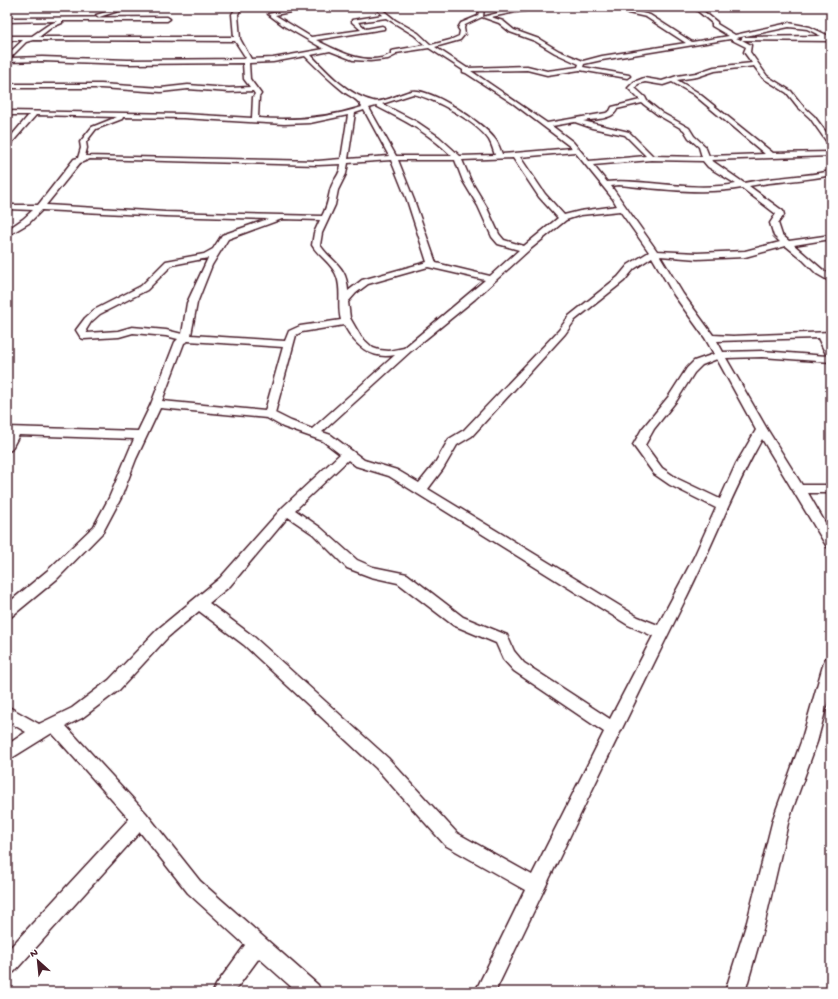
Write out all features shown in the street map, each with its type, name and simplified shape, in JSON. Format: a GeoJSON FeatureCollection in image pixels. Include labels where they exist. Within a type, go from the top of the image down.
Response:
{"type":"FeatureCollection","features":[{"type":"Feature","properties":{"kind":"street"},"geometry":{"type":"LineString","coordinates":[[74,20],[129,7]]}},
{"type":"Feature","properties":{"kind":"street"},"geometry":{"type":"LineString","coordinates":[[240,7],[235,14],[237,38],[249,58],[246,61],[247,79],[258,94],[256,98],[255,120]]}},
{"type":"Feature","properties":{"kind":"street"},"geometry":{"type":"LineString","coordinates":[[314,7],[271,14],[280,22],[331,49],[349,57],[362,59],[385,58],[392,56],[394,54],[393,52],[459,38],[463,35],[461,28],[463,24],[480,17],[516,10],[551,7]]}},
{"type":"Feature","properties":{"kind":"street"},"geometry":{"type":"LineString","coordinates":[[376,7],[416,34],[428,45],[546,125],[571,143],[577,150],[616,198],[635,228],[654,253],[679,295],[710,338],[762,430],[831,544]]}},
{"type":"Feature","properties":{"kind":"street"},"geometry":{"type":"LineString","coordinates":[[480,17],[482,7]]}},
{"type":"Feature","properties":{"kind":"street"},"geometry":{"type":"LineString","coordinates":[[614,7],[648,16],[663,27],[690,42]]}},
{"type":"Feature","properties":{"kind":"street"},"geometry":{"type":"LineString","coordinates":[[696,7],[715,23],[714,25],[749,46],[747,52],[765,77],[787,90],[800,106],[812,117],[831,144]]}},
{"type":"Feature","properties":{"kind":"street"},"geometry":{"type":"LineString","coordinates":[[364,30],[354,21],[388,16]]}},
{"type":"Feature","properties":{"kind":"street"},"geometry":{"type":"LineString","coordinates":[[486,17],[501,22],[512,31],[537,40],[581,66],[627,76]]}},
{"type":"Feature","properties":{"kind":"street"},"geometry":{"type":"LineString","coordinates":[[7,20],[167,19]]}},
{"type":"Feature","properties":{"kind":"street"},"geometry":{"type":"LineString","coordinates":[[33,38],[50,26],[66,20]]}},
{"type":"Feature","properties":{"kind":"street"},"geometry":{"type":"LineString","coordinates":[[466,71],[471,69],[520,68],[547,73],[581,66],[608,57],[690,42],[734,37],[789,24],[805,27],[830,38]]}},
{"type":"Feature","properties":{"kind":"street"},"geometry":{"type":"LineString","coordinates":[[311,39],[382,28]]}},
{"type":"Feature","properties":{"kind":"street"},"geometry":{"type":"LineString","coordinates":[[816,31],[828,30]]}},
{"type":"Feature","properties":{"kind":"street"},"geometry":{"type":"LineString","coordinates":[[734,37],[830,38]]}},
{"type":"Feature","properties":{"kind":"street"},"geometry":{"type":"LineString","coordinates":[[7,38],[24,40],[33,38],[237,38]]}},
{"type":"Feature","properties":{"kind":"street"},"geometry":{"type":"LineString","coordinates":[[7,59],[24,40]]}},
{"type":"Feature","properties":{"kind":"street"},"geometry":{"type":"LineString","coordinates":[[7,59],[128,62],[246,61],[273,60],[331,49]]}},
{"type":"Feature","properties":{"kind":"street"},"geometry":{"type":"LineString","coordinates":[[308,54],[326,74],[346,91],[361,100],[376,104],[415,123],[437,138],[458,158],[467,181],[482,206],[495,236],[507,245],[525,249]]}},
{"type":"Feature","properties":{"kind":"street"},"geometry":{"type":"LineString","coordinates":[[756,64],[714,69],[697,75],[679,77],[663,84],[644,80],[636,83],[630,88],[660,114],[687,129],[691,137],[702,146],[707,161],[780,213],[774,224],[778,236],[806,258],[820,272],[831,279]]}},
{"type":"Feature","properties":{"kind":"street"},"geometry":{"type":"LineString","coordinates":[[673,80],[682,87],[693,91],[771,155]]}},
{"type":"Feature","properties":{"kind":"street"},"geometry":{"type":"LineString","coordinates":[[7,86],[101,86],[161,90],[188,87],[229,90],[255,89]]}},
{"type":"Feature","properties":{"kind":"street"},"geometry":{"type":"LineString","coordinates":[[7,113],[130,115],[284,122],[310,121],[352,112],[413,92],[426,94],[471,119],[492,138],[500,157]]}},
{"type":"Feature","properties":{"kind":"street"},"geometry":{"type":"LineString","coordinates":[[361,100],[395,158],[409,194],[432,263]]}},
{"type":"Feature","properties":{"kind":"street"},"geometry":{"type":"LineString","coordinates":[[546,125],[608,115],[611,114],[614,108],[644,101]]}},
{"type":"Feature","properties":{"kind":"street"},"geometry":{"type":"LineString","coordinates":[[352,112],[344,162],[345,169],[343,176],[334,190],[334,199],[317,237],[316,245],[334,264],[342,276],[343,302],[347,322],[361,343],[373,351],[383,354],[408,349]]}},
{"type":"Feature","properties":{"kind":"street"},"geometry":{"type":"LineString","coordinates":[[7,145],[35,113]]}},
{"type":"Feature","properties":{"kind":"street"},"geometry":{"type":"LineString","coordinates":[[81,159],[84,148],[83,142],[94,128],[115,119],[130,115]]}},
{"type":"Feature","properties":{"kind":"street"},"geometry":{"type":"LineString","coordinates":[[576,120],[592,126],[627,133],[648,153],[651,158]]}},
{"type":"Feature","properties":{"kind":"street"},"geometry":{"type":"LineString","coordinates":[[7,234],[26,221],[40,208],[77,161],[89,157],[171,160],[344,162],[395,158],[500,157],[577,150]]}},
{"type":"Feature","properties":{"kind":"street"},"geometry":{"type":"LineString","coordinates":[[587,163],[651,158],[707,158],[831,154]]}},
{"type":"Feature","properties":{"kind":"street"},"geometry":{"type":"LineString","coordinates":[[515,155],[529,180],[538,192],[549,206],[563,218]]}},
{"type":"Feature","properties":{"kind":"street"},"geometry":{"type":"LineString","coordinates":[[605,185],[618,183],[678,188],[723,189],[766,181],[813,177],[831,173]]}},
{"type":"Feature","properties":{"kind":"street"},"geometry":{"type":"LineString","coordinates":[[7,207],[165,214],[229,226],[281,217],[325,218]]}},
{"type":"Feature","properties":{"kind":"street"},"geometry":{"type":"LineString","coordinates":[[314,433],[408,349],[492,280],[525,249],[563,218],[580,213],[623,208]]}},
{"type":"Feature","properties":{"kind":"street"},"geometry":{"type":"LineString","coordinates":[[229,226],[281,217]]}},
{"type":"Feature","properties":{"kind":"street"},"geometry":{"type":"LineString","coordinates":[[7,612],[52,575],[99,529],[115,498],[130,459],[156,404],[180,342],[186,338],[192,303],[229,226]]}},
{"type":"Feature","properties":{"kind":"street"},"geometry":{"type":"LineString","coordinates":[[420,490],[439,466],[453,442],[468,433],[562,332],[572,318],[621,279],[630,267],[645,257],[654,253],[697,256],[741,254],[757,252],[775,245],[831,237]]}},
{"type":"Feature","properties":{"kind":"street"},"geometry":{"type":"LineString","coordinates":[[216,251],[207,256],[169,263],[144,288],[97,312],[88,320],[81,330],[84,336],[118,334],[132,330],[166,333],[186,338],[288,344]]}},
{"type":"Feature","properties":{"kind":"street"},"geometry":{"type":"LineString","coordinates":[[343,302],[364,282],[432,263],[492,280]]}},
{"type":"Feature","properties":{"kind":"street"},"geometry":{"type":"LineString","coordinates":[[269,415],[292,333],[300,329],[347,322]]}},
{"type":"Feature","properties":{"kind":"street"},"geometry":{"type":"LineString","coordinates":[[710,338],[734,339],[826,335],[831,354]]}},
{"type":"Feature","properties":{"kind":"street"},"geometry":{"type":"LineString","coordinates":[[723,506],[674,482],[658,471],[639,445],[644,433],[673,398],[689,372],[699,362],[719,355],[754,354],[831,359]]}},
{"type":"Feature","properties":{"kind":"street"},"geometry":{"type":"LineString","coordinates":[[156,404],[269,415],[287,424],[314,433],[336,444],[360,463],[393,473],[633,621],[662,633]]}},
{"type":"Feature","properties":{"kind":"street"},"geometry":{"type":"LineString","coordinates":[[485,992],[613,729],[700,557],[742,464],[762,430]]}},
{"type":"Feature","properties":{"kind":"street"},"geometry":{"type":"LineString","coordinates":[[7,447],[11,431],[142,434]]}},
{"type":"Feature","properties":{"kind":"street"},"geometry":{"type":"LineString","coordinates":[[7,754],[39,732],[77,713],[114,685],[163,633],[225,582],[287,510],[348,453]]}},
{"type":"Feature","properties":{"kind":"street"},"geometry":{"type":"LineString","coordinates":[[799,489],[831,489]]}},
{"type":"Feature","properties":{"kind":"street"},"geometry":{"type":"LineString","coordinates":[[287,510],[317,530],[352,564],[371,572],[402,578],[458,621],[502,639],[508,655],[519,667],[613,729]]}},
{"type":"Feature","properties":{"kind":"street"},"geometry":{"type":"LineString","coordinates":[[199,603],[255,646],[376,758],[451,839],[536,887]]}},
{"type":"Feature","properties":{"kind":"street"},"geometry":{"type":"LineString","coordinates":[[735,992],[756,922],[781,819],[809,742],[831,662]]}},
{"type":"Feature","properties":{"kind":"street"},"geometry":{"type":"LineString","coordinates":[[7,713],[39,732]]}},
{"type":"Feature","properties":{"kind":"street"},"geometry":{"type":"LineString","coordinates":[[54,724],[140,820],[194,887],[311,992]]}},
{"type":"Feature","properties":{"kind":"street"},"geometry":{"type":"LineString","coordinates":[[7,965],[140,820]]}},
{"type":"Feature","properties":{"kind":"street"},"geometry":{"type":"LineString","coordinates":[[223,992],[258,943]]}}]}
